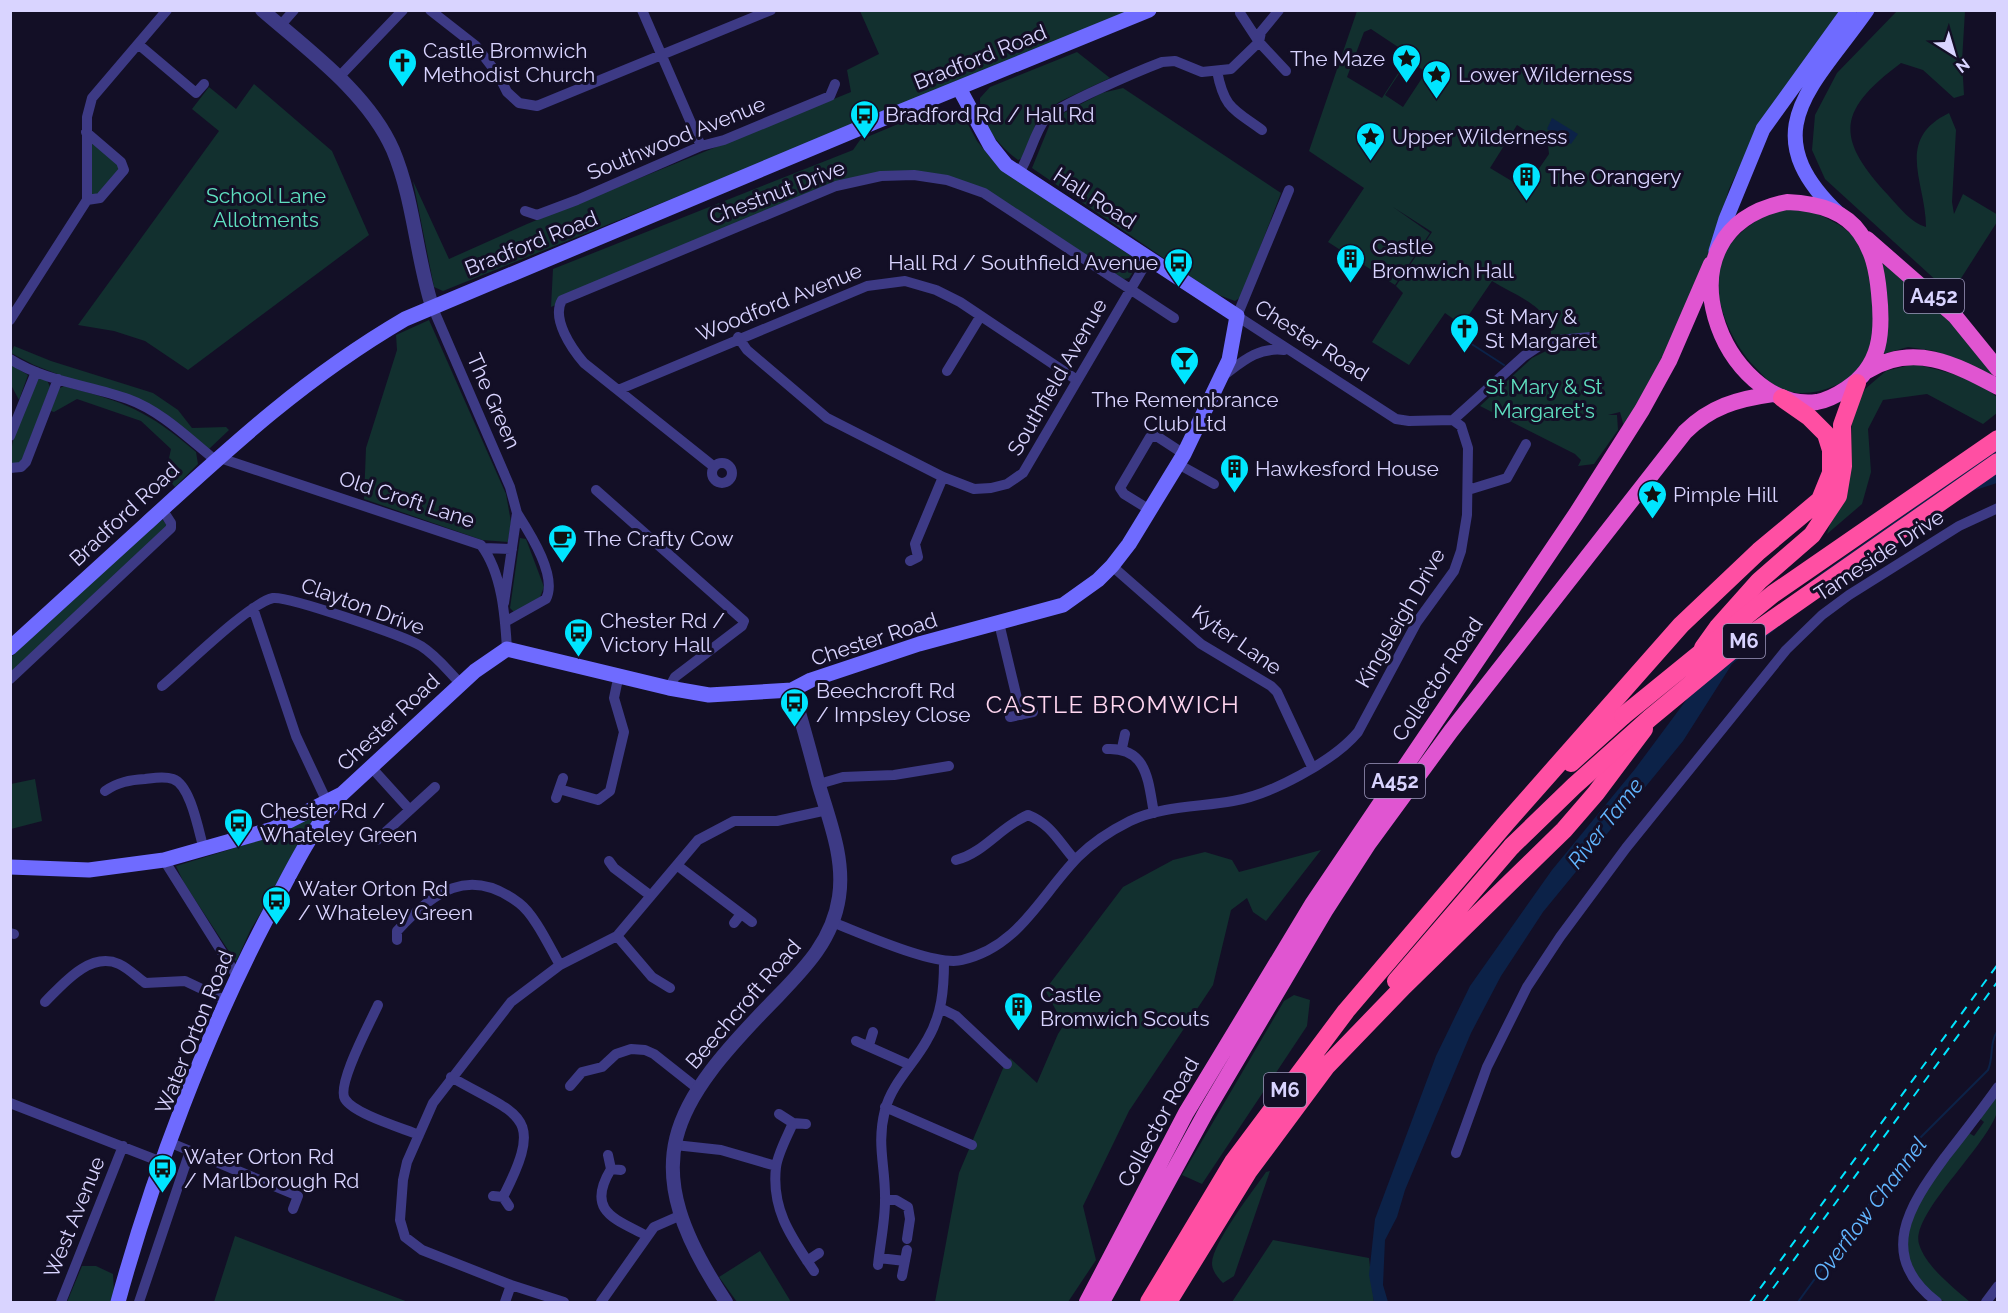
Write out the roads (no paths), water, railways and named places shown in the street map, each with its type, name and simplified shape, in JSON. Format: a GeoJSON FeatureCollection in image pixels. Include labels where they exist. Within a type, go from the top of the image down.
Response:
{"type":"FeatureCollection","features":[{"type":"Feature","properties":{"kind":"highway"},"geometry":{"type":"LineString","coordinates":[[1322,1072],[1404,986],[1564,830],[1596,793],[1718,627],[1759,581],[1812,535],[1823,521],[1838,496],[1843,466],[1842,425],[1862,377],[1878,349],[1881,322],[1874,259],[1860,232],[1841,215],[1803,203],[1787,202],[1765,206],[1743,220],[1713,259],[1711,300],[1724,335],[1742,368],[1809,417],[1826,434],[1831,450],[1831,472],[1820,500],[1759,551],[1681,625],[1445,894]]}},
{"type":"Feature","properties":{"kind":"highway","name":"A452"},"geometry":{"type":"LineString","coordinates":[[1860,232],[1955,316],[1998,369]]}},
{"type":"Feature","properties":{"kind":"highway","name":"Collector Road"},"geometry":{"type":"LineString","coordinates":[[1099,1302],[1186,1113],[1314,903],[1581,506],[1642,410],[1669,361],[1713,259]]}},
{"type":"Feature","properties":{"kind":"highway"},"geometry":{"type":"LineString","coordinates":[[1778,396],[1817,402],[1838,394],[1890,360],[1907,356],[1926,357],[1958,366],[1998,387]]}},
{"type":"Feature","properties":{"kind":"highway","name":"Collector Road"},"geometry":{"type":"LineString","coordinates":[[1099,1302],[1206,1112],[1325,911],[1369,843],[1451,732],[1684,432],[1713,409],[1737,400],[1778,396]]}},
{"type":"Feature","properties":{"kind":"highway","name":"M6"},"geometry":{"type":"LineString","coordinates":[[1149,1302],[1233,1162],[1272,1106],[1346,1011],[1445,894],[1565,769],[1623,716],[1773,594],[1998,439]]}},
{"type":"Feature","properties":{"kind":"highway","name":"M6"},"geometry":{"type":"LineString","coordinates":[[1168,1302],[1248,1172],[1322,1072],[1416,955],[1512,846],[1574,786],[1650,718],[1749,636],[1998,462]]}},
{"type":"Feature","properties":{"kind":"main road","name":"Bradford Road"},"geometry":{"type":"LineString","coordinates":[[10,648],[215,458],[281,402],[365,343],[432,306],[1149,10]]}},
{"type":"Feature","properties":{"kind":"main road"},"geometry":{"type":"LineString","coordinates":[[1713,259],[1725,219],[1763,129],[1849,10]]}},
{"type":"Feature","properties":{"kind":"main road"},"geometry":{"type":"LineString","coordinates":[[1841,215],[1824,199],[1804,172],[1796,151],[1796,123],[1805,96],[1867,10]]}},
{"type":"Feature","properties":{"kind":"main road","name":"Hall Road"},"geometry":{"type":"LineString","coordinates":[[959,88],[990,145],[1006,165],[1237,316]]}},
{"type":"Feature","properties":{"kind":"main road","name":"Chester Road"},"geometry":{"type":"LineString","coordinates":[[10,867],[89,870],[164,860],[273,829],[342,794],[489,659],[507,649],[620,674],[669,688],[709,695],[792,690],[811,680],[908,648],[1063,605],[1098,580],[1112,566],[1181,459],[1223,376],[1235,340],[1237,316]]}},
{"type":"Feature","properties":{"kind":"main road","name":"Water Orton Road"},"geometry":{"type":"LineString","coordinates":[[118,1302],[171,1143],[225,1000],[292,869],[319,823],[342,794]]}},
{"type":"Feature","properties":{"kind":"street"},"geometry":{"type":"LineString","coordinates":[[10,320],[87,200],[86,132],[92,98],[167,10]]}},
{"type":"Feature","properties":{"kind":"street"},"geometry":{"type":"LineString","coordinates":[[262,10],[338,78],[378,123],[392,149],[406,194],[432,306]]}},
{"type":"Feature","properties":{"kind":"street"},"geometry":{"type":"LineString","coordinates":[[280,26],[294,10]]}},
{"type":"Feature","properties":{"kind":"street"},"geometry":{"type":"LineString","coordinates":[[338,78],[403,10]]}},
{"type":"Feature","properties":{"kind":"street"},"geometry":{"type":"LineString","coordinates":[[430,10],[476,46],[500,76],[507,92],[519,103],[537,106],[771,10]]}},
{"type":"Feature","properties":{"kind":"street"},"geometry":{"type":"LineString","coordinates":[[642,10],[701,146]]}},
{"type":"Feature","properties":{"kind":"street"},"geometry":{"type":"LineString","coordinates":[[1019,173],[1030,156],[1039,128],[1054,112],[1162,62],[1175,61],[1202,72],[1231,69],[1259,42],[1261,32],[1279,10]]}},
{"type":"Feature","properties":{"kind":"street"},"geometry":{"type":"LineString","coordinates":[[1240,13],[1259,42],[1286,71]]}},
{"type":"Feature","properties":{"kind":"street"},"geometry":{"type":"LineString","coordinates":[[138,44],[197,92]]}},
{"type":"Feature","properties":{"kind":"street"},"geometry":{"type":"LineString","coordinates":[[1218,71],[1221,93],[1227,105],[1242,122],[1262,130]]}},
{"type":"Feature","properties":{"kind":"street","name":"Southwood Avenue"},"geometry":{"type":"LineString","coordinates":[[525,211],[537,215],[701,146],[724,140],[830,96],[835,84]]}},
{"type":"Feature","properties":{"kind":"street"},"geometry":{"type":"LineString","coordinates":[[86,132],[121,162],[124,170],[100,198],[87,200]]}},
{"type":"Feature","properties":{"kind":"street","name":"Chestnut Drive"},"geometry":{"type":"LineString","coordinates":[[618,390],[585,363],[572,348],[559,317],[558,308],[562,300],[836,186],[881,176],[914,175],[947,180],[994,198],[1174,318]]}},
{"type":"Feature","properties":{"kind":"street"},"geometry":{"type":"LineString","coordinates":[[1237,316],[1289,190]]}},
{"type":"Feature","properties":{"kind":"street","name":"Southfield Avenue"},"geometry":{"type":"LineString","coordinates":[[738,337],[747,350],[827,418],[943,477],[974,489],[991,488],[1007,484],[1023,473],[1149,258]]}},
{"type":"Feature","properties":{"kind":"street","name":"Woodford Avenue"},"geometry":{"type":"LineString","coordinates":[[618,390],[738,337],[867,286],[905,281],[936,290],[960,302],[1077,380]]}},
{"type":"Feature","properties":{"kind":"street","name":"The Green"},"geometry":{"type":"LineString","coordinates":[[432,306],[510,487],[517,513],[532,536],[543,561],[549,592],[546,599],[505,622]]}},
{"type":"Feature","properties":{"kind":"street","name":"Chester Road"},"geometry":{"type":"LineString","coordinates":[[1237,316],[1287,351],[1396,419],[1432,423],[1453,420]]}},
{"type":"Feature","properties":{"kind":"street"},"geometry":{"type":"LineString","coordinates":[[947,372],[980,317]]}},
{"type":"Feature","properties":{"kind":"street"},"geometry":{"type":"LineString","coordinates":[[1453,420],[1524,356],[1539,346],[1558,340],[1591,337]]}},
{"type":"Feature","properties":{"kind":"street"},"geometry":{"type":"LineString","coordinates":[[1223,376],[1258,352],[1270,348],[1287,351]]}},
{"type":"Feature","properties":{"kind":"street","name":"Old Croft Lane"},"geometry":{"type":"LineString","coordinates":[[10,359],[58,380],[128,399],[156,412],[215,458],[477,542],[484,548],[504,606],[507,649]]}},
{"type":"Feature","properties":{"kind":"street"},"geometry":{"type":"LineString","coordinates":[[10,436],[36,372]]}},
{"type":"Feature","properties":{"kind":"street"},"geometry":{"type":"LineString","coordinates":[[10,468],[21,467],[26,462],[58,380]]}},
{"type":"Feature","properties":{"kind":"street"},"geometry":{"type":"LineString","coordinates":[[618,390],[713,466]]}},
{"type":"Feature","properties":{"kind":"street","name":"Kingsleigh Drive"},"geometry":{"type":"LineString","coordinates":[[832,922],[888,944],[944,961],[959,961],[982,955],[1003,944],[1015,933],[1075,860],[1099,839],[1132,820],[1154,813],[1258,796],[1284,784],[1350,742],[1358,732],[1417,622],[1454,571],[1464,533],[1468,490],[1467,438],[1461,426],[1453,420]]}},
{"type":"Feature","properties":{"kind":"street"},"geometry":{"type":"LineString","coordinates":[[1150,510],[1124,494],[1120,488],[1150,437],[1158,437],[1181,459],[1214,484]]}},
{"type":"Feature","properties":{"kind":"street"},"geometry":{"type":"LineString","coordinates":[[1468,490],[1507,478],[1526,444]]}},
{"type":"Feature","properties":{"kind":"street"},"geometry":{"type":"LineString","coordinates":[[910,561],[918,557],[915,544],[943,477]]}},
{"type":"Feature","properties":{"kind":"street"},"geometry":{"type":"LineString","coordinates":[[596,490],[744,621],[742,626],[675,677],[669,688]]}},
{"type":"Feature","properties":{"kind":"street","name":"Tameside Drive"},"geometry":{"type":"LineString","coordinates":[[1455,1153],[1487,1067],[1527,987],[1549,953],[1626,848],[1786,650],[1822,615],[1849,595],[1959,526],[1998,508]]}},
{"type":"Feature","properties":{"kind":"street"},"geometry":{"type":"LineString","coordinates":[[10,679],[171,528],[171,523],[162,509]]}},
{"type":"Feature","properties":{"kind":"street","name":"The Green"},"geometry":{"type":"LineString","coordinates":[[504,606],[517,513]]}},
{"type":"Feature","properties":{"kind":"street"},"geometry":{"type":"LineString","coordinates":[[484,548],[512,549]]}},
{"type":"Feature","properties":{"kind":"street","name":"Kyter Lane"},"geometry":{"type":"LineString","coordinates":[[1112,566],[1202,644],[1271,686],[1277,692],[1312,767]]}},
{"type":"Feature","properties":{"kind":"street","name":"Clayton Drive"},"geometry":{"type":"LineString","coordinates":[[162,686],[253,608],[272,598],[284,598],[406,639],[436,657],[461,684]]}},
{"type":"Feature","properties":{"kind":"street"},"geometry":{"type":"LineString","coordinates":[[253,608],[296,736],[327,802]]}},
{"type":"Feature","properties":{"kind":"street"},"geometry":{"type":"LineString","coordinates":[[999,623],[1016,716],[1033,712]]}},
{"type":"Feature","properties":{"kind":"street"},"geometry":{"type":"LineString","coordinates":[[563,778],[558,794],[598,800],[610,791],[624,732],[614,698],[620,674]]}},
{"type":"Feature","properties":{"kind":"street","name":"Beechcroft Road"},"geometry":{"type":"LineString","coordinates":[[726,1302],[701,1263],[679,1216],[673,1182],[675,1145],[685,1109],[697,1088],[729,1045],[816,955],[832,922],[839,899],[841,878],[838,849],[792,690]]}},
{"type":"Feature","properties":{"kind":"street"},"geometry":{"type":"LineString","coordinates":[[1122,748],[1125,734]]}},
{"type":"Feature","properties":{"kind":"street"},"geometry":{"type":"LineString","coordinates":[[1107,749],[1122,748],[1135,756],[1142,766],[1154,813]]}},
{"type":"Feature","properties":{"kind":"street"},"geometry":{"type":"LineString","coordinates":[[371,766],[410,810]]}},
{"type":"Feature","properties":{"kind":"street"},"geometry":{"type":"LineString","coordinates":[[819,784],[843,777],[894,775],[949,766]]}},
{"type":"Feature","properties":{"kind":"street"},"geometry":{"type":"LineString","coordinates":[[105,791],[115,784],[128,781],[161,778],[175,780],[186,791],[204,850]]}},
{"type":"Feature","properties":{"kind":"street"},"geometry":{"type":"LineString","coordinates":[[377,840],[435,787]]}},
{"type":"Feature","properties":{"kind":"street"},"geometry":{"type":"LineString","coordinates":[[564,1302],[511,1285],[422,1250],[405,1237],[400,1220],[407,1162],[433,1102],[511,1002],[560,965],[617,936],[698,840],[734,821],[777,820],[827,810]]}},
{"type":"Feature","properties":{"kind":"street"},"geometry":{"type":"LineString","coordinates":[[956,860],[969,857],[1012,822],[1028,815],[1042,820],[1052,829],[1075,860]]}},
{"type":"Feature","properties":{"kind":"street"},"geometry":{"type":"LineString","coordinates":[[164,860],[237,976]]}},
{"type":"Feature","properties":{"kind":"street"},"geometry":{"type":"LineString","coordinates":[[678,866],[752,922]]}},
{"type":"Feature","properties":{"kind":"street"},"geometry":{"type":"LineString","coordinates":[[610,868],[651,896]]}},
{"type":"Feature","properties":{"kind":"street"},"geometry":{"type":"LineString","coordinates":[[394,933],[433,897],[463,883],[479,885],[496,890],[521,904],[560,965]]}},
{"type":"Feature","properties":{"kind":"street"},"geometry":{"type":"LineString","coordinates":[[734,923],[741,914]]}},
{"type":"Feature","properties":{"kind":"street"},"geometry":{"type":"LineString","coordinates":[[617,936],[652,977],[670,988]]}},
{"type":"Feature","properties":{"kind":"street"},"geometry":{"type":"LineString","coordinates":[[45,1002],[86,966],[107,960],[120,964],[145,983],[185,981],[225,1000]]}},
{"type":"Feature","properties":{"kind":"street"},"geometry":{"type":"LineString","coordinates":[[904,1262],[879,1261],[885,1200],[879,1138],[885,1107],[927,1041],[940,1008],[944,990],[944,961]]}},
{"type":"Feature","properties":{"kind":"street"},"geometry":{"type":"LineString","coordinates":[[378,1005],[346,1077],[342,1090],[344,1097],[349,1104],[419,1135]]}},
{"type":"Feature","properties":{"kind":"street"},"geometry":{"type":"LineString","coordinates":[[940,1008],[956,1016],[1007,1064]]}},
{"type":"Feature","properties":{"kind":"street"},"geometry":{"type":"LineString","coordinates":[[869,1045],[873,1032]]}},
{"type":"Feature","properties":{"kind":"street"},"geometry":{"type":"LineString","coordinates":[[856,1041],[910,1065]]}},
{"type":"Feature","properties":{"kind":"street"},"geometry":{"type":"LineString","coordinates":[[570,1086],[582,1072],[602,1066],[616,1054],[631,1049],[645,1050],[654,1054],[697,1088]]}},
{"type":"Feature","properties":{"kind":"street"},"geometry":{"type":"LineString","coordinates":[[576,1061],[582,1072]]}},
{"type":"Feature","properties":{"kind":"street"},"geometry":{"type":"LineString","coordinates":[[451,1077],[516,1115],[523,1126],[524,1149],[502,1200]]}},
{"type":"Feature","properties":{"kind":"street"},"geometry":{"type":"LineString","coordinates":[[1935,1302],[1916,1282],[1906,1263],[1902,1243],[1904,1228],[1921,1189],[1998,1087]]}},
{"type":"Feature","properties":{"kind":"street"},"geometry":{"type":"LineString","coordinates":[[10,1103],[164,1163]]}},
{"type":"Feature","properties":{"kind":"street"},"geometry":{"type":"LineString","coordinates":[[885,1107],[959,1133],[972,1145]]}},
{"type":"Feature","properties":{"kind":"street"},"geometry":{"type":"LineString","coordinates":[[779,1114],[792,1123],[806,1124]]}},
{"type":"Feature","properties":{"kind":"street"},"geometry":{"type":"LineString","coordinates":[[792,1123],[776,1166],[776,1199],[779,1212],[814,1271]]}},
{"type":"Feature","properties":{"kind":"street"},"geometry":{"type":"LineString","coordinates":[[171,1143],[298,1196],[293,1209]]}},
{"type":"Feature","properties":{"kind":"street"},"geometry":{"type":"LineString","coordinates":[[675,1145],[722,1150],[776,1166]]}},
{"type":"Feature","properties":{"kind":"street","name":"West Avenue"},"geometry":{"type":"LineString","coordinates":[[61,1302],[123,1146]]}},
{"type":"Feature","properties":{"kind":"street"},"geometry":{"type":"LineString","coordinates":[[139,1302],[190,1151]]}},
{"type":"Feature","properties":{"kind":"street"},"geometry":{"type":"LineString","coordinates":[[608,1155],[616,1169],[602,1193],[602,1205],[611,1218],[647,1236]]}},
{"type":"Feature","properties":{"kind":"street"},"geometry":{"type":"LineString","coordinates":[[885,1200],[896,1200],[908,1207],[910,1219],[902,1276]]}},
{"type":"Feature","properties":{"kind":"street"},"geometry":{"type":"LineString","coordinates":[[601,1302],[647,1236],[662,1222],[679,1216]]}},
{"type":"Feature","properties":{"kind":"street"},"geometry":{"type":"LineString","coordinates":[[807,1261],[819,1253]]}},
{"type":"Feature","properties":{"kind":"street"},"geometry":{"type":"LineString","coordinates":[[127,1271],[147,1277]]}},
{"type":"Feature","properties":{"kind":"street"},"geometry":{"type":"LineString","coordinates":[[505,1302],[511,1285]]}},
{"type":"Feature","properties":{"kind":"street"},"geometry":{"type":"LineString","coordinates":[[1986,1302],[1998,1286]]}},
{"type":"Feature","properties":{"kind":"water"},"geometry":{"type":"Polygon","coordinates":[[[1552,118],[1578,134],[1571,144],[1547,129],[1552,118]]]}},
{"type":"Feature","properties":{"kind":"water","name":"River Tame"},"geometry":{"type":"Polygon","coordinates":[[[1997,449],[1997,483],[1969,492],[1807,604],[1732,664],[1683,741],[1543,912],[1501,976],[1471,1033],[1405,1190],[1397,1217],[1385,1240],[1383,1285],[1388,1302],[1374,1302],[1369,1275],[1375,1219],[1436,1056],[1470,986],[1552,870],[1635,769],[1719,656],[1761,619],[1826,570],[1997,449]]]}},
{"type":"Feature","properties":{"kind":"waterway"},"geometry":{"type":"LineString","coordinates":[[1470,343],[1504,365]]}},
{"type":"Feature","properties":{"kind":"waterway","name":"Overflow Channel"},"geometry":{"type":"LineString","coordinates":[[1798,1302],[1910,1148],[1988,1070],[1993,1040],[1998,1030]]}},
{"type":"Feature","properties":{"kind":"railway"},"geometry":{"type":"LineString","coordinates":[[1750,1302],[1998,964]]}},
{"type":"Feature","properties":{"kind":"railway"},"geometry":{"type":"LineString","coordinates":[[1763,1302],[1998,981]]}},
{"type":"Feature","properties":{"kind":"place","name":"The Maze"},"geometry":{"type":"Point","coordinates":[1406,84]}},
{"type":"Feature","properties":{"kind":"place","name":"Castle Bromwich Methodist Church"},"geometry":{"type":"Point","coordinates":[402,88]}},
{"type":"Feature","properties":{"kind":"place","name":"Lower Wilderness"},"geometry":{"type":"Point","coordinates":[1437,100]}},
{"type":"Feature","properties":{"kind":"place","name":"Bradford Rd / Hall Rd"},"geometry":{"type":"Point","coordinates":[864,140]}},
{"type":"Feature","properties":{"kind":"place","name":"Upper Wilderness"},"geometry":{"type":"Point","coordinates":[1371,162]}},
{"type":"Feature","properties":{"kind":"place","name":"The Orangery"},"geometry":{"type":"Point","coordinates":[1527,202]}},
{"type":"Feature","properties":{"kind":"place","name":"Castle Bromwich Hall"},"geometry":{"type":"Point","coordinates":[1351,284]}},
{"type":"Feature","properties":{"kind":"place","name":"Hall Rd / Southfield Avenue"},"geometry":{"type":"Point","coordinates":[1179,288]}},
{"type":"Feature","properties":{"kind":"place","name":"St Mary & St Margaret"},"geometry":{"type":"Point","coordinates":[1464,354]}},
{"type":"Feature","properties":{"kind":"place","name":"The Remembrance Club Ltd"},"geometry":{"type":"Point","coordinates":[1185,386]}},
{"type":"Feature","properties":{"kind":"place","name":"Hawkesford House"},"geometry":{"type":"Point","coordinates":[1234,494]}},
{"type":"Feature","properties":{"kind":"place","name":"Pimple Hill"},"geometry":{"type":"Point","coordinates":[1652,520]}},
{"type":"Feature","properties":{"kind":"place","name":"The Crafty Cow"},"geometry":{"type":"Point","coordinates":[563,564]}},
{"type":"Feature","properties":{"kind":"place","name":"Chester Rd / Victory Hall"},"geometry":{"type":"Point","coordinates":[579,658]}},
{"type":"Feature","properties":{"kind":"place","name":"Beechcroft Rd / Impsley Close"},"geometry":{"type":"Point","coordinates":[795,728]}},
{"type":"Feature","properties":{"kind":"place","name":"Chester Rd / Whateley Green"},"geometry":{"type":"Point","coordinates":[239,848]}},
{"type":"Feature","properties":{"kind":"place","name":"Water Orton Rd / Whateley Green"},"geometry":{"type":"Point","coordinates":[277,926]}},
{"type":"Feature","properties":{"kind":"place","name":"Castle Bromwich Scouts"},"geometry":{"type":"Point","coordinates":[1019,1032]}},
{"type":"Feature","properties":{"kind":"place","name":"Water Orton Rd / Marlborough Rd"},"geometry":{"type":"Point","coordinates":[163,1194]}},
{"type":"Feature","properties":{"kind":"district","name":"CASTLE BROMWICH"},"geometry":{"type":"Point","coordinates":[1113,704]}},
{"type":"Feature","properties":{"kind":"park label","name":"School Lane Allotments"},"geometry":{"type":"Point","coordinates":[266,207]}},
{"type":"Feature","properties":{"kind":"park label","name":"St Mary & St Margaret's"},"geometry":{"type":"Point","coordinates":[1544,398]}}]}
